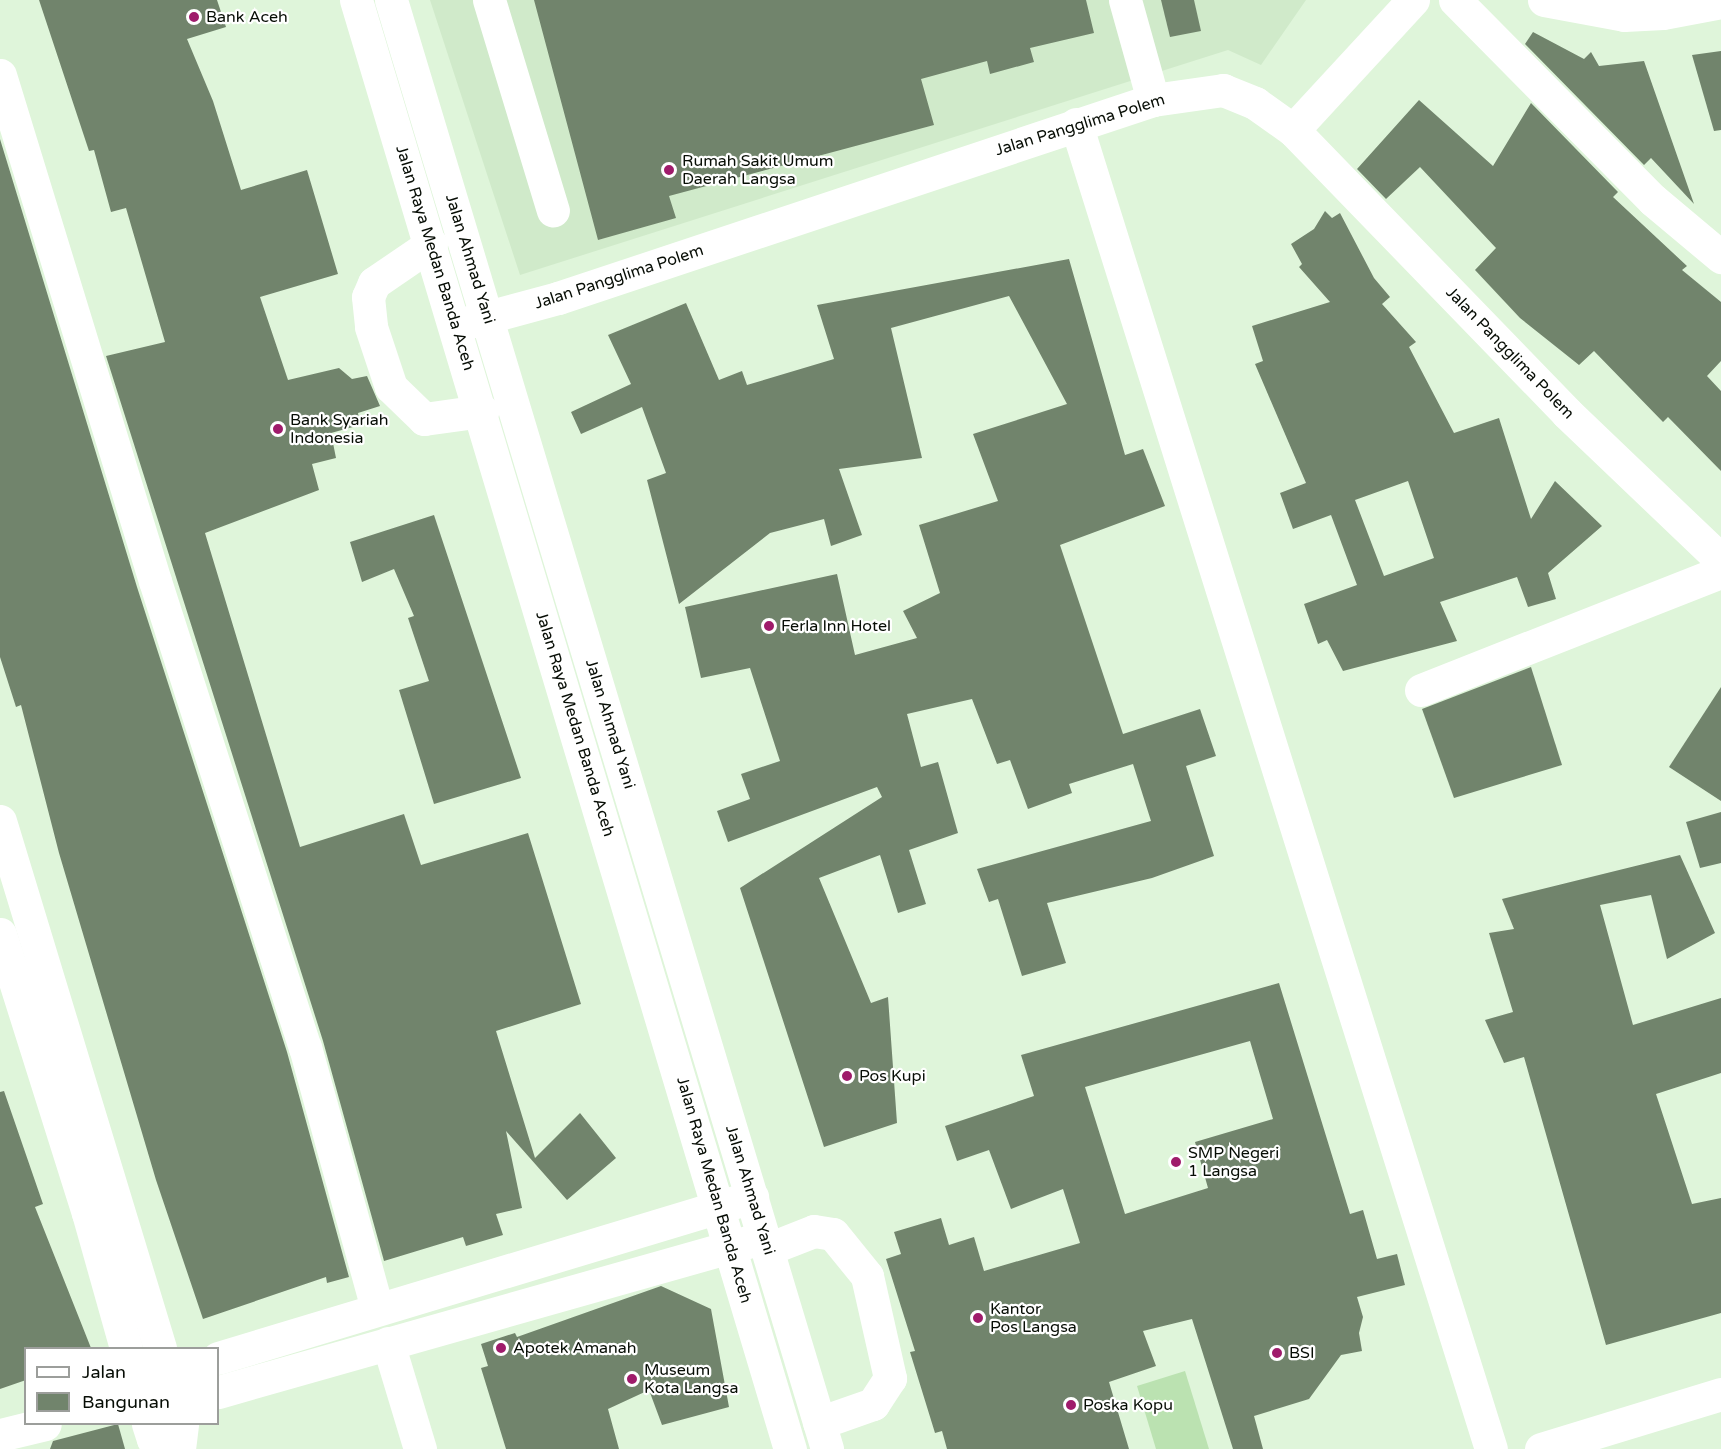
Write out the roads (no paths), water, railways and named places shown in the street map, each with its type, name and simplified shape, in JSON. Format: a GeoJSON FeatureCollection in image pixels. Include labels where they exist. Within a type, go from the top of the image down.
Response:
{"type":"FeatureCollection","features":[{"type":"Feature","properties":{"kind":"street","name":"Jalan Raya Medan Banda Aceh"},"geometry":{"type":"LineString","coordinates":[[356,0],[482,411],[790,1449]]}},
{"type":"Feature","properties":{"kind":"street","name":"Jalan Ahmad Yani"},"geometry":{"type":"LineString","coordinates":[[391,0],[767,1243],[823,1436]]}},
{"type":"Feature","properties":{"kind":"street"},"geometry":{"type":"LineString","coordinates":[[489,0],[553,210]]}},
{"type":"Feature","properties":{"kind":"street"},"geometry":{"type":"LineString","coordinates":[[1125,0],[1153,100]]}},
{"type":"Feature","properties":{"kind":"street"},"geometry":{"type":"LineString","coordinates":[[1293,130],[1413,0]]}},
{"type":"Feature","properties":{"kind":"street"},"geometry":{"type":"LineString","coordinates":[[1455,0],[1653,200],[1721,257]]}},
{"type":"Feature","properties":{"kind":"street"},"geometry":{"type":"LineString","coordinates":[[1544,0],[1572,8],[1624,15],[1663,13],[1721,2]]}},
{"type":"Feature","properties":{"kind":"street"},"geometry":{"type":"LineString","coordinates":[[0,75],[155,581],[305,1047],[377,1308]]}},
{"type":"Feature","properties":{"kind":"street","name":"Jalan Pangglima Polem"},"geometry":{"type":"LineString","coordinates":[[456,325],[488,318],[1153,100],[1223,90],[1255,103],[1293,130],[1567,413],[1721,560]]}},
{"type":"Feature","properties":{"kind":"street"},"geometry":{"type":"LineString","coordinates":[[1076,124],[1491,1449]]}},
{"type":"Feature","properties":{"kind":"street"},"geometry":{"type":"LineString","coordinates":[[431,244],[374,283],[368,297],[371,327],[392,387],[424,419],[482,411]]}},
{"type":"Feature","properties":{"kind":"street"},"geometry":{"type":"LineString","coordinates":[[1421,690],[1721,572]]}},
{"type":"Feature","properties":{"kind":"street"},"geometry":{"type":"LineString","coordinates":[[0,822],[160,1347]]}},
{"type":"Feature","properties":{"kind":"street"},"geometry":{"type":"LineString","coordinates":[[0,934],[126,1347]]}},
{"type":"Feature","properties":{"kind":"street"},"geometry":{"type":"LineString","coordinates":[[219,1358],[377,1308],[752,1197]]}},
{"type":"Feature","properties":{"kind":"street"},"geometry":{"type":"LineString","coordinates":[[219,1392],[731,1246],[767,1243],[814,1231],[833,1234],[867,1276],[890,1378],[873,1404],[823,1436]]}},
{"type":"Feature","properties":{"kind":"street"},"geometry":{"type":"LineString","coordinates":[[388,1343],[420,1449]]}},
{"type":"Feature","properties":{"kind":"street"},"geometry":{"type":"LineString","coordinates":[[1541,1449],[1721,1394]]}},
{"type":"Feature","properties":{"kind":"street"},"geometry":{"type":"LineString","coordinates":[[0,1435],[41,1425]]}},
{"type":"Feature","properties":{"kind":"street"},"geometry":{"type":"LineString","coordinates":[[148,1425],[153,1439],[163,1449]]}},
{"type":"Feature","properties":{"kind":"street"},"geometry":{"type":"LineString","coordinates":[[178,1449],[182,1425]]}},
{"type":"Feature","properties":{"kind":"place","name":"Bank Aceh"},"geometry":{"type":"Point","coordinates":[194,17]}},
{"type":"Feature","properties":{"kind":"place","name":"Rumah Sakit Umum Daerah Langsa"},"geometry":{"type":"Point","coordinates":[669,170]}},
{"type":"Feature","properties":{"kind":"place","name":"Bank Syariah Indonesia"},"geometry":{"type":"Point","coordinates":[278,429]}},
{"type":"Feature","properties":{"kind":"place","name":"Ferla Inn Hotel"},"geometry":{"type":"Point","coordinates":[769,626]}},
{"type":"Feature","properties":{"kind":"place","name":"Pos Kupi"},"geometry":{"type":"Point","coordinates":[847,1076]}},
{"type":"Feature","properties":{"kind":"place","name":"SMP Negeri 1 Langsa"},"geometry":{"type":"Point","coordinates":[1176,1162]}},
{"type":"Feature","properties":{"kind":"place","name":"Kantor Pos Langsa"},"geometry":{"type":"Point","coordinates":[978,1318]}},
{"type":"Feature","properties":{"kind":"place","name":"Apotek Amanah"},"geometry":{"type":"Point","coordinates":[501,1348]}},
{"type":"Feature","properties":{"kind":"place","name":"BSI"},"geometry":{"type":"Point","coordinates":[1277,1353]}},
{"type":"Feature","properties":{"kind":"place","name":"Museum Kota Langsa"},"geometry":{"type":"Point","coordinates":[632,1379]}},
{"type":"Feature","properties":{"kind":"place","name":"Poska Kopu"},"geometry":{"type":"Point","coordinates":[1071,1405]}}]}
